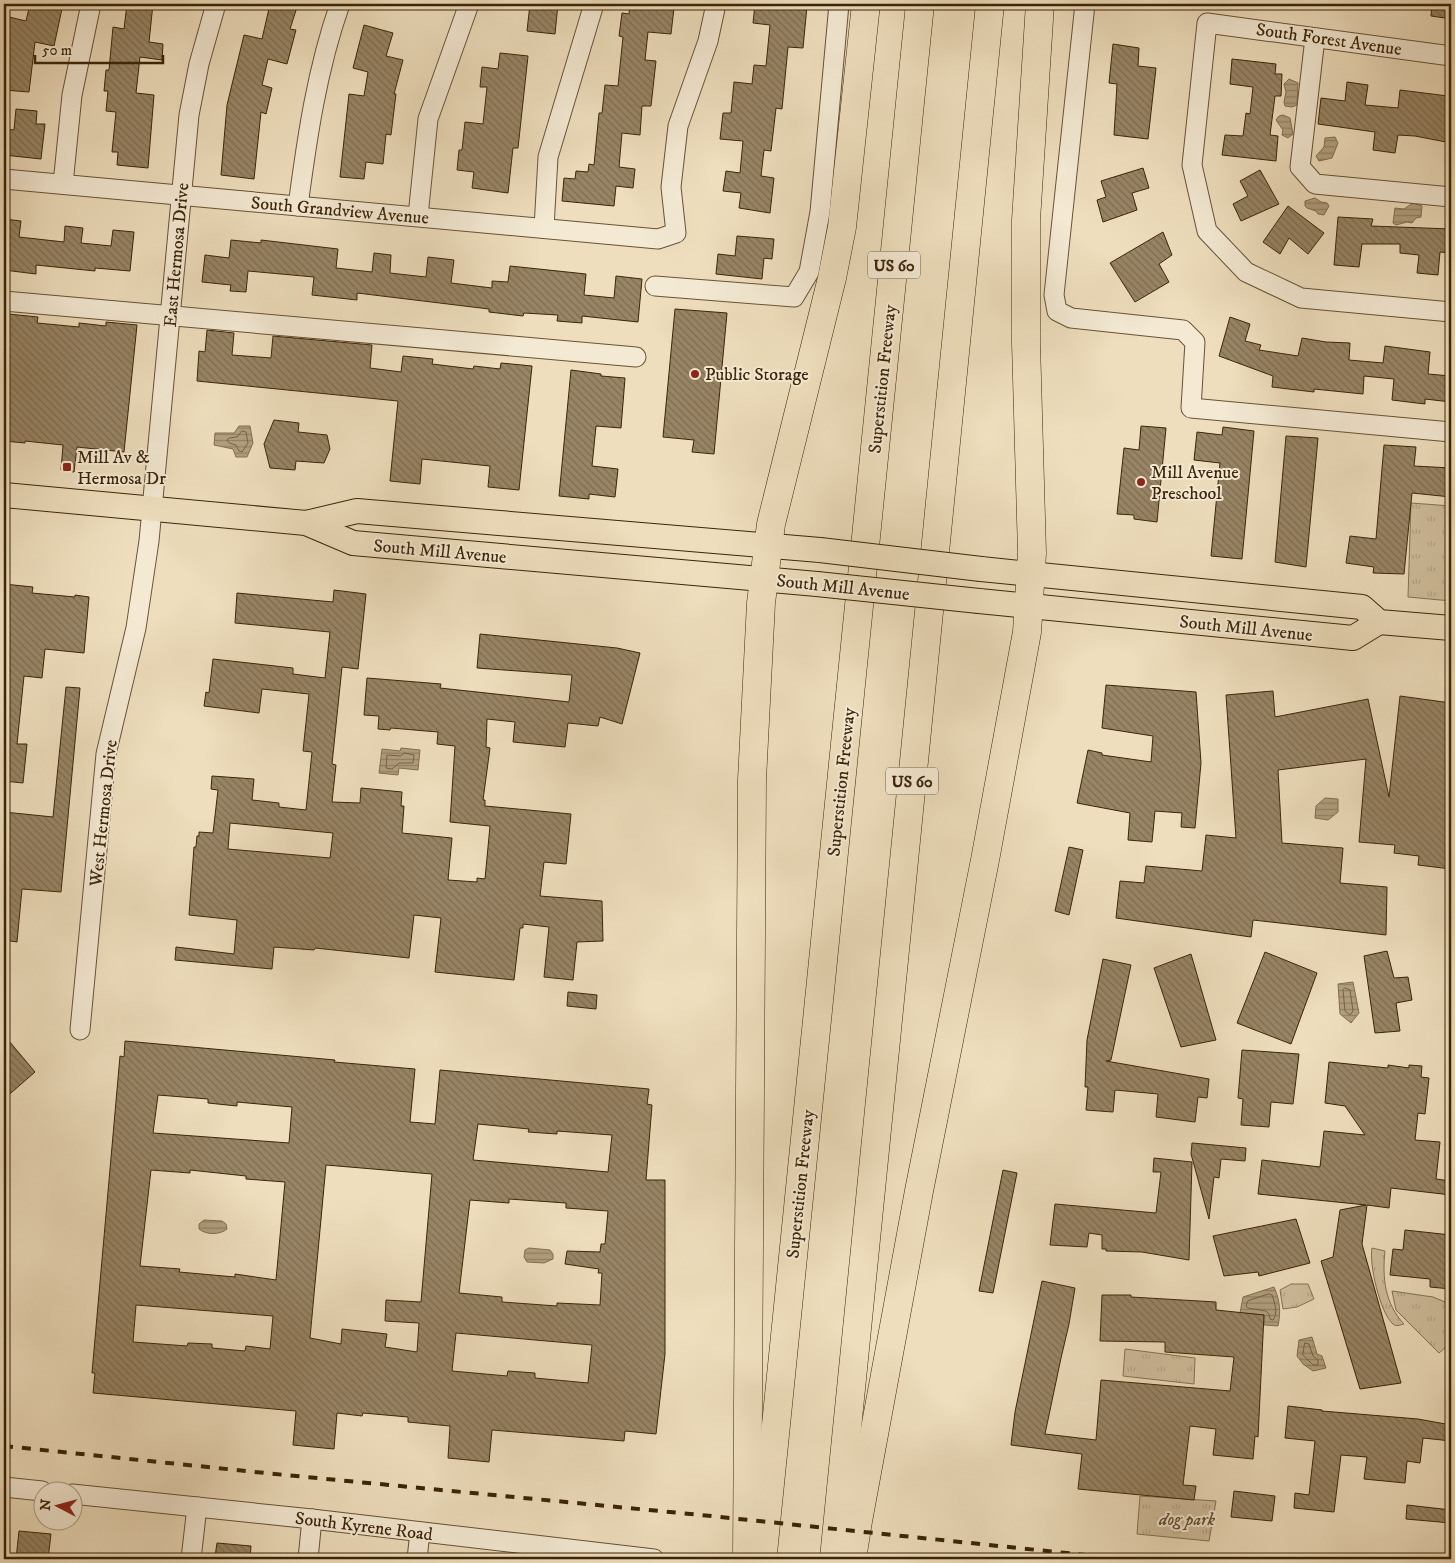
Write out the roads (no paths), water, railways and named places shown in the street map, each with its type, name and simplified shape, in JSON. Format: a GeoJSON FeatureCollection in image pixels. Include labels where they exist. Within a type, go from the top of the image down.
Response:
{"type":"FeatureCollection","features":[{"type":"Feature","properties":{"kind":"highway"},"geometry":{"type":"LineString","coordinates":[[747,1559],[752,780],[764,580],[771,524],[832,278],[842,227],[866,4]]}},
{"type":"Feature","properties":{"kind":"highway","name":"Superstition Freeway"},"geometry":{"type":"LineString","coordinates":[[762,1559],[920,4]]}},
{"type":"Feature","properties":{"kind":"highway","name":"US 60"},"geometry":{"type":"LineString","coordinates":[[834,1559],[990,4]]}},
{"type":"Feature","properties":{"kind":"highway"},"geometry":{"type":"LineString","coordinates":[[852,1559],[859,1511],[917,1200],[985,860],[1025,641],[1031,574],[1026,343],[1026,220],[1040,4]]}},
{"type":"Feature","properties":{"kind":"main road","name":"South Mill Avenue"},"geometry":{"type":"LineString","coordinates":[[4,495],[306,523],[353,543],[817,584],[1353,638],[1379,622],[1362,607],[981,569],[820,550],[357,511],[306,523]]}},
{"type":"Feature","properties":{"kind":"main road"},"geometry":{"type":"LineString","coordinates":[[1379,622],[1451,628]]}},
{"type":"Feature","properties":{"kind":"street"},"geometry":{"type":"LineString","coordinates":[[63,184],[72,95],[91,4]]}},
{"type":"Feature","properties":{"kind":"street","name":"East Hermosa Drive"},"geometry":{"type":"LineString","coordinates":[[152,509],[192,92],[198,64],[216,4]]}},
{"type":"Feature","properties":{"kind":"street"},"geometry":{"type":"LineString","coordinates":[[298,206],[308,133],[329,33],[340,4]]}},
{"type":"Feature","properties":{"kind":"street"},"geometry":{"type":"LineString","coordinates":[[418,216],[428,118],[469,4]]}},
{"type":"Feature","properties":{"kind":"street"},"geometry":{"type":"LineString","coordinates":[[544,228],[548,158],[594,4]]}},
{"type":"Feature","properties":{"kind":"street","name":"South Grandview Avenue"},"geometry":{"type":"LineString","coordinates":[[4,179],[418,216],[658,240],[676,233],[671,187],[678,126],[708,41],[716,4]]}},
{"type":"Feature","properties":{"kind":"street"},"geometry":{"type":"LineString","coordinates":[[655,286],[794,297],[809,272],[820,212],[839,4]]}},
{"type":"Feature","properties":{"kind":"street"},"geometry":{"type":"LineString","coordinates":[[1085,4],[1054,296],[1057,311],[1071,318],[1182,330],[1195,342],[1191,408],[1451,432]]}},
{"type":"Feature","properties":{"kind":"street","name":"South Forest Avenue"},"geometry":{"type":"LineString","coordinates":[[1451,56],[1207,23],[1192,166],[1207,231],[1246,272],[1301,298],[1451,312]]}},
{"type":"Feature","properties":{"kind":"street"},"geometry":{"type":"LineString","coordinates":[[1315,38],[1300,168],[1315,184],[1451,196]]}},
{"type":"Feature","properties":{"kind":"street"},"geometry":{"type":"LineString","coordinates":[[4,301],[636,357]]}},
{"type":"Feature","properties":{"kind":"street","name":"West Hermosa Drive"},"geometry":{"type":"LineString","coordinates":[[80,1030],[106,754],[138,619],[152,509]]}},
{"type":"Feature","properties":{"kind":"street"},"geometry":{"type":"LineString","coordinates":[[4,1487],[32,1490]]}},
{"type":"Feature","properties":{"kind":"street","name":"South Kyrene Road"},"geometry":{"type":"LineString","coordinates":[[82,1495],[420,1532],[537,1552],[654,1559]]}},
{"type":"Feature","properties":{"kind":"street"},"geometry":{"type":"LineString","coordinates":[[191,1559],[197,1507]]}},
{"type":"Feature","properties":{"kind":"street"},"geometry":{"type":"LineString","coordinates":[[308,1559],[312,1520]]}},
{"type":"Feature","properties":{"kind":"street"},"geometry":{"type":"LineString","coordinates":[[417,1559],[420,1532]]}},
{"type":"Feature","properties":{"kind":"water"},"geometry":{"type":"Polygon","coordinates":[[[1289,79],[1298,83],[1297,105],[1292,107],[1285,106],[1284,102],[1286,92],[1284,84],[1289,79]]]}},
{"type":"Feature","properties":{"kind":"water"},"geometry":{"type":"Polygon","coordinates":[[[1283,115],[1290,118],[1293,134],[1288,138],[1282,135],[1283,130],[1276,120],[1279,116],[1283,115]]]}},
{"type":"Feature","properties":{"kind":"water"},"geometry":{"type":"Polygon","coordinates":[[[1335,137],[1338,143],[1332,158],[1319,161],[1316,156],[1324,147],[1325,138],[1335,137]]]}},
{"type":"Feature","properties":{"kind":"water"},"geometry":{"type":"Polygon","coordinates":[[[1315,198],[1327,203],[1329,206],[1324,215],[1318,214],[1316,211],[1305,206],[1305,201],[1315,198]]]}},
{"type":"Feature","properties":{"kind":"water"},"geometry":{"type":"Polygon","coordinates":[[[1413,203],[1422,206],[1421,217],[1416,218],[1412,223],[1407,222],[1396,225],[1393,223],[1395,208],[1404,209],[1413,203]]]}},
{"type":"Feature","properties":{"kind":"water"},"geometry":{"type":"Polygon","coordinates":[[[239,426],[250,426],[253,443],[247,457],[236,457],[233,449],[214,445],[215,433],[234,433],[239,426]]]}},
{"type":"Feature","properties":{"kind":"water"},"geometry":{"type":"Polygon","coordinates":[[[401,748],[420,750],[418,770],[399,768],[398,775],[379,773],[382,749],[400,751],[401,748]]]}},
{"type":"Feature","properties":{"kind":"water"},"geometry":{"type":"Polygon","coordinates":[[[1325,798],[1338,799],[1338,812],[1328,820],[1315,818],[1316,806],[1325,798]]]}},
{"type":"Feature","properties":{"kind":"water"},"geometry":{"type":"Polygon","coordinates":[[[1353,982],[1359,1013],[1351,1023],[1340,1014],[1338,984],[1353,982]]]}},
{"type":"Feature","properties":{"kind":"water"},"geometry":{"type":"Polygon","coordinates":[[[204,1220],[222,1221],[226,1224],[227,1229],[217,1233],[205,1232],[199,1229],[199,1224],[204,1220]]]}},
{"type":"Feature","properties":{"kind":"water"},"geometry":{"type":"Polygon","coordinates":[[[529,1248],[550,1250],[553,1254],[553,1259],[544,1263],[527,1262],[524,1257],[525,1250],[529,1248]]]}},
{"type":"Feature","properties":{"kind":"water"},"geometry":{"type":"Polygon","coordinates":[[[1274,1287],[1279,1306],[1278,1326],[1264,1325],[1264,1315],[1240,1313],[1243,1297],[1274,1287]]]}},
{"type":"Feature","properties":{"kind":"water"},"geometry":{"type":"Polygon","coordinates":[[[1312,1337],[1317,1354],[1322,1356],[1326,1368],[1313,1371],[1303,1364],[1297,1356],[1299,1340],[1312,1337]]]}},
{"type":"Feature","properties":{"kind":"railway"},"geometry":{"type":"LineString","coordinates":[[4,1446],[1124,1559]]}},
{"type":"Feature","properties":{"kind":"place","name":"Public Storage"},"geometry":{"type":"Point","coordinates":[695,374]}},
{"type":"Feature","properties":{"kind":"place","name":"Mill Av & Hermosa Dr"},"geometry":{"type":"Point","coordinates":[67,467]}},
{"type":"Feature","properties":{"kind":"place","name":"Mill Avenue Preschool"},"geometry":{"type":"Point","coordinates":[1141,482]}},
{"type":"Feature","properties":{"kind":"park label","name":"dog park"},"geometry":{"type":"Point","coordinates":[1187,1519]}}]}
